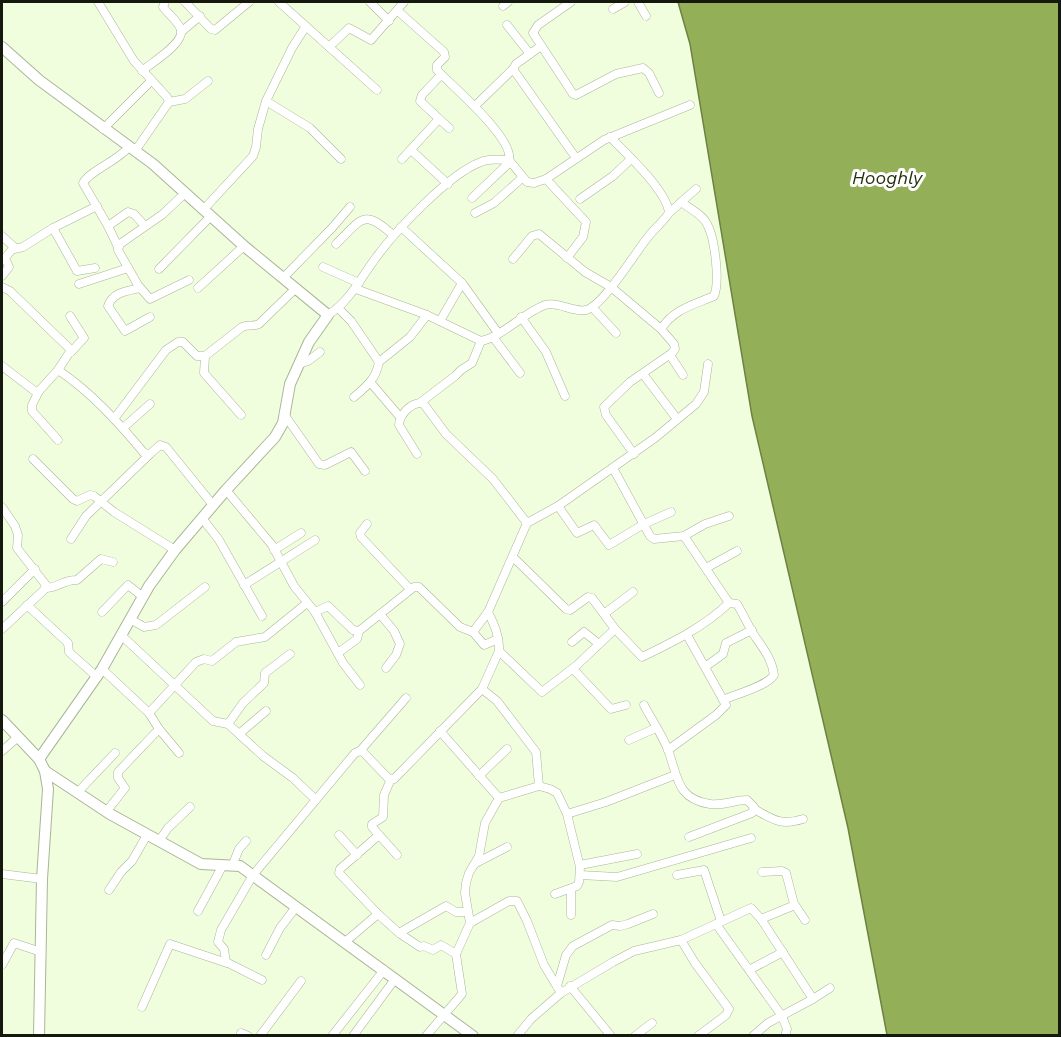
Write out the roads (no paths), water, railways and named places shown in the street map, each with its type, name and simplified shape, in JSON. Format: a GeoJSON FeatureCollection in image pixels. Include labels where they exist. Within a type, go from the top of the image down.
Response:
{"type":"FeatureCollection","features":[{"type":"Feature","properties":{"kind":"street"},"geometry":{"type":"LineString","coordinates":[[98,2],[120,41],[141,71],[167,97],[168,102]]}},
{"type":"Feature","properties":{"kind":"street"},"geometry":{"type":"LineString","coordinates":[[165,2],[164,9],[181,32]]}},
{"type":"Feature","properties":{"kind":"street"},"geometry":{"type":"LineString","coordinates":[[185,2],[214,30],[249,2]]}},
{"type":"Feature","properties":{"kind":"street"},"geometry":{"type":"LineString","coordinates":[[279,2],[377,90]]}},
{"type":"Feature","properties":{"kind":"street"},"geometry":{"type":"LineString","coordinates":[[370,2],[389,21]]}},
{"type":"Feature","properties":{"kind":"street"},"geometry":{"type":"LineString","coordinates":[[329,47],[349,28],[371,40],[404,2]]}},
{"type":"Feature","properties":{"kind":"street"},"geometry":{"type":"LineString","coordinates":[[571,2],[534,29],[534,36],[575,95],[616,74],[643,68],[649,73],[659,93]]}},
{"type":"Feature","properties":{"kind":"street"},"geometry":{"type":"LineString","coordinates":[[613,9],[625,2]]}},
{"type":"Feature","properties":{"kind":"street"},"geometry":{"type":"LineString","coordinates":[[638,2],[646,16]]}},
{"type":"Feature","properties":{"kind":"street"},"geometry":{"type":"LineString","coordinates":[[398,11],[444,52],[445,57],[436,67],[441,75],[475,106],[506,144],[510,154],[509,161],[472,198]]}},
{"type":"Feature","properties":{"kind":"street"},"geometry":{"type":"LineString","coordinates":[[141,71],[173,47],[178,42],[181,32],[200,16]]}},
{"type":"Feature","properties":{"kind":"street"},"geometry":{"type":"LineString","coordinates":[[507,25],[530,54]]}},
{"type":"Feature","properties":{"kind":"street"},"geometry":{"type":"LineString","coordinates":[[159,270],[253,156],[266,101],[292,48],[306,26]]}},
{"type":"Feature","properties":{"kind":"street"},"geometry":{"type":"LineString","coordinates":[[475,106],[516,64],[541,46]]}},
{"type":"Feature","properties":{"kind":"street"},"geometry":{"type":"LineString","coordinates":[[2,47],[39,80],[153,164],[244,246],[328,315]]}},
{"type":"Feature","properties":{"kind":"street"},"geometry":{"type":"LineString","coordinates":[[513,69],[576,158]]}},
{"type":"Feature","properties":{"kind":"street"},"geometry":{"type":"LineString","coordinates":[[441,75],[422,95],[420,101],[449,129]]}},
{"type":"Feature","properties":{"kind":"street"},"geometry":{"type":"LineString","coordinates":[[103,129],[151,81]]}},
{"type":"Feature","properties":{"kind":"street"},"geometry":{"type":"LineString","coordinates":[[189,280],[152,299],[148,298],[119,253],[108,226],[83,185],[84,180],[132,149],[168,102],[185,99],[208,81]]}},
{"type":"Feature","properties":{"kind":"street"},"geometry":{"type":"LineString","coordinates":[[266,101],[310,128],[341,159]]}},
{"type":"Feature","properties":{"kind":"street"},"geometry":{"type":"LineString","coordinates":[[39,759],[99,673],[143,597],[175,550],[275,437],[283,423],[290,384],[309,342],[328,315],[338,308],[357,286],[393,235],[448,184],[481,162],[489,159],[509,161],[522,178],[530,184],[546,179],[595,144],[690,105]]}},
{"type":"Feature","properties":{"kind":"street"},"geometry":{"type":"LineString","coordinates":[[402,159],[439,119]]}},
{"type":"Feature","properties":{"kind":"street"},"geometry":{"type":"LineString","coordinates":[[610,137],[654,185],[668,206],[669,213]]}},
{"type":"Feature","properties":{"kind":"street"},"geometry":{"type":"LineString","coordinates":[[411,150],[448,184]]}},
{"type":"Feature","properties":{"kind":"street"},"geometry":{"type":"LineString","coordinates":[[580,199],[613,176],[631,159]]}},
{"type":"Feature","properties":{"kind":"street"},"geometry":{"type":"LineString","coordinates":[[475,213],[494,203],[522,178]]}},
{"type":"Feature","properties":{"kind":"street"},"geometry":{"type":"LineString","coordinates":[[546,179],[586,222],[583,237],[567,258]]}},
{"type":"Feature","properties":{"kind":"street"},"geometry":{"type":"LineString","coordinates":[[417,454],[399,424],[400,417],[474,360],[481,341],[495,335],[521,317],[548,304],[581,310],[591,307],[611,287],[646,239],[669,213],[696,189]]}},
{"type":"Feature","properties":{"kind":"street"},"geometry":{"type":"LineString","coordinates":[[118,247],[163,214],[185,194]]}},
{"type":"Feature","properties":{"kind":"street"},"geometry":{"type":"LineString","coordinates":[[661,329],[676,313],[690,304],[714,296],[717,288],[713,243],[708,225],[704,219],[681,202]]}},
{"type":"Feature","properties":{"kind":"street"},"geometry":{"type":"LineString","coordinates":[[2,276],[9,267],[5,258],[14,249],[23,247],[53,228],[97,206]]}},
{"type":"Feature","properties":{"kind":"street"},"geometry":{"type":"LineString","coordinates":[[284,277],[350,207]]}},
{"type":"Feature","properties":{"kind":"street"},"geometry":{"type":"LineString","coordinates":[[108,226],[128,212],[134,214],[145,226]]}},
{"type":"Feature","properties":{"kind":"street"},"geometry":{"type":"LineString","coordinates":[[336,244],[358,222],[367,219],[378,221],[393,235]]}},
{"type":"Feature","properties":{"kind":"street"},"geometry":{"type":"LineString","coordinates":[[401,227],[462,283],[520,373]]}},
{"type":"Feature","properties":{"kind":"street"},"geometry":{"type":"LineString","coordinates":[[53,228],[77,271],[95,268]]}},
{"type":"Feature","properties":{"kind":"street"},"geometry":{"type":"LineString","coordinates":[[513,259],[532,236],[536,234],[542,236],[594,278],[611,287],[661,329],[675,346],[670,355],[624,387],[604,409],[634,454]]}},
{"type":"Feature","properties":{"kind":"street"},"geometry":{"type":"LineString","coordinates":[[2,236],[14,246],[14,249]]}},
{"type":"Feature","properties":{"kind":"street"},"geometry":{"type":"LineString","coordinates":[[198,288],[244,246]]}},
{"type":"Feature","properties":{"kind":"street"},"geometry":{"type":"LineString","coordinates":[[323,267],[357,286],[427,315],[481,341]]}},
{"type":"Feature","properties":{"kind":"street"},"geometry":{"type":"LineString","coordinates":[[80,284],[128,268]]}},
{"type":"Feature","properties":{"kind":"street"},"geometry":{"type":"LineString","coordinates":[[440,321],[462,283]]}},
{"type":"Feature","properties":{"kind":"street"},"geometry":{"type":"LineString","coordinates":[[2,287],[10,291],[70,347],[71,352]]}},
{"type":"Feature","properties":{"kind":"street"},"geometry":{"type":"LineString","coordinates":[[140,288],[116,295],[108,306],[125,331],[150,317]]}},
{"type":"Feature","properties":{"kind":"street"},"geometry":{"type":"LineString","coordinates":[[114,419],[166,350],[178,342],[183,342],[199,357],[205,356],[242,327],[259,324],[296,288]]}},
{"type":"Feature","properties":{"kind":"street"},"geometry":{"type":"LineString","coordinates":[[591,307],[616,333]]}},
{"type":"Feature","properties":{"kind":"street"},"geometry":{"type":"LineString","coordinates":[[338,308],[351,321],[379,362]]}},
{"type":"Feature","properties":{"kind":"street"},"geometry":{"type":"LineString","coordinates":[[354,397],[377,374],[379,362],[410,337],[427,315]]}},
{"type":"Feature","properties":{"kind":"street"},"geometry":{"type":"LineString","coordinates":[[58,440],[32,411],[32,405],[39,391],[84,338],[70,316]]}},
{"type":"Feature","properties":{"kind":"street"},"geometry":{"type":"LineString","coordinates":[[521,317],[546,352],[565,396]]}},
{"type":"Feature","properties":{"kind":"street"},"geometry":{"type":"LineString","coordinates":[[299,364],[305,363],[320,352]]}},
{"type":"Feature","properties":{"kind":"street"},"geometry":{"type":"LineString","coordinates":[[670,355],[683,375]]}},
{"type":"Feature","properties":{"kind":"street"},"geometry":{"type":"LineString","coordinates":[[205,356],[204,373],[241,415]]}},
{"type":"Feature","properties":{"kind":"street"},"geometry":{"type":"LineString","coordinates":[[473,632],[488,612],[527,523],[558,507],[634,454],[701,399],[708,364]]}},
{"type":"Feature","properties":{"kind":"street"},"geometry":{"type":"LineString","coordinates":[[2,366],[32,391],[39,391]]}},
{"type":"Feature","properties":{"kind":"street"},"geometry":{"type":"LineString","coordinates":[[58,370],[77,382],[123,428],[144,453],[150,454]]}},
{"type":"Feature","properties":{"kind":"street"},"geometry":{"type":"LineString","coordinates":[[643,374],[677,419]]}},
{"type":"Feature","properties":{"kind":"street"},"geometry":{"type":"LineString","coordinates":[[370,382],[400,417]]}},
{"type":"Feature","properties":{"kind":"street"},"geometry":{"type":"LineString","coordinates":[[421,402],[446,434],[493,479],[527,523]]}},
{"type":"Feature","properties":{"kind":"street"},"geometry":{"type":"LineString","coordinates":[[123,428],[150,404]]}},
{"type":"Feature","properties":{"kind":"street"},"geometry":{"type":"LineString","coordinates":[[284,414],[319,464],[325,465],[351,452],[365,471]]}},
{"type":"Feature","properties":{"kind":"street"},"geometry":{"type":"LineString","coordinates":[[71,539],[86,516],[160,445],[166,447],[213,505]]}},
{"type":"Feature","properties":{"kind":"street"},"geometry":{"type":"LineString","coordinates":[[33,459],[74,499],[81,500],[90,495],[175,550]]}},
{"type":"Feature","properties":{"kind":"street"},"geometry":{"type":"LineString","coordinates":[[614,468],[650,536],[657,540],[684,536],[705,524],[729,516]]}},
{"type":"Feature","properties":{"kind":"street"},"geometry":{"type":"LineString","coordinates":[[226,490],[274,550],[294,586],[315,612],[338,653],[360,685]]}},
{"type":"Feature","properties":{"kind":"street"},"geometry":{"type":"LineString","coordinates":[[2,507],[15,526],[18,535],[17,548],[45,581],[45,588]]}},
{"type":"Feature","properties":{"kind":"street"},"geometry":{"type":"LineString","coordinates":[[558,507],[577,533],[594,525],[609,545],[644,524],[671,512]]}},
{"type":"Feature","properties":{"kind":"street"},"geometry":{"type":"LineString","coordinates":[[202,518],[219,540],[262,616]]}},
{"type":"Feature","properties":{"kind":"street"},"geometry":{"type":"LineString","coordinates":[[367,524],[360,533],[361,537],[410,589]]}},
{"type":"Feature","properties":{"kind":"street"},"geometry":{"type":"LineString","coordinates":[[274,550],[301,533]]}},
{"type":"Feature","properties":{"kind":"street"},"geometry":{"type":"LineString","coordinates":[[684,536],[729,603],[737,604],[766,651],[773,667],[774,675],[765,684],[723,700]]}},
{"type":"Feature","properties":{"kind":"street"},"geometry":{"type":"LineString","coordinates":[[244,585],[315,540]]}},
{"type":"Feature","properties":{"kind":"street"},"geometry":{"type":"LineString","coordinates":[[706,568],[737,551]]}},
{"type":"Feature","properties":{"kind":"street"},"geometry":{"type":"LineString","coordinates":[[513,557],[566,609],[570,610],[590,597],[615,629],[642,657],[687,634],[719,613],[729,603]]}},
{"type":"Feature","properties":{"kind":"street"},"geometry":{"type":"LineString","coordinates":[[2,629],[45,588],[56,588],[68,580],[77,580],[100,559],[113,562]]}},
{"type":"Feature","properties":{"kind":"street"},"geometry":{"type":"LineString","coordinates":[[2,602],[35,570]]}},
{"type":"Feature","properties":{"kind":"street"},"geometry":{"type":"LineString","coordinates":[[102,612],[128,585],[143,597]]}},
{"type":"Feature","properties":{"kind":"street"},"geometry":{"type":"LineString","coordinates":[[130,619],[144,627],[156,625],[205,587]]}},
{"type":"Feature","properties":{"kind":"street"},"geometry":{"type":"LineString","coordinates":[[338,653],[357,639],[359,631],[410,589],[419,587],[460,627],[473,632],[484,645],[498,639]]}},
{"type":"Feature","properties":{"kind":"street"},"geometry":{"type":"LineString","coordinates":[[604,614],[633,592]]}},
{"type":"Feature","properties":{"kind":"street"},"geometry":{"type":"LineString","coordinates":[[149,713],[196,662],[204,659],[212,661],[236,642],[262,639],[307,603]]}},
{"type":"Feature","properties":{"kind":"street"},"geometry":{"type":"LineString","coordinates":[[27,605],[69,642],[69,652],[149,713],[179,753]]}},
{"type":"Feature","properties":{"kind":"street"},"geometry":{"type":"LineString","coordinates":[[315,612],[328,606],[353,630],[359,631]]}},
{"type":"Feature","properties":{"kind":"street"},"geometry":{"type":"LineString","coordinates":[[397,855],[372,827],[372,824],[383,817],[384,795],[391,779],[394,779],[482,689],[499,651],[498,639],[488,612]]}},
{"type":"Feature","properties":{"kind":"street"},"geometry":{"type":"LineString","coordinates":[[380,614],[394,631],[400,644],[396,655],[386,668]]}},
{"type":"Feature","properties":{"kind":"street"},"geometry":{"type":"LineString","coordinates":[[499,651],[543,692],[573,669],[615,629]]}},
{"type":"Feature","properties":{"kind":"street"},"geometry":{"type":"LineString","coordinates":[[705,667],[723,654],[726,643],[752,630]]}},
{"type":"Feature","properties":{"kind":"street"},"geometry":{"type":"LineString","coordinates":[[572,642],[584,632],[599,644]]}},
{"type":"Feature","properties":{"kind":"street"},"geometry":{"type":"LineString","coordinates":[[668,750],[726,705],[687,634]]}},
{"type":"Feature","properties":{"kind":"street"},"geometry":{"type":"LineString","coordinates":[[121,636],[213,721],[228,724],[316,800]]}},
{"type":"Feature","properties":{"kind":"street"},"geometry":{"type":"LineString","coordinates":[[228,724],[243,703],[264,683],[265,673],[290,654]]}},
{"type":"Feature","properties":{"kind":"street"},"geometry":{"type":"LineString","coordinates":[[573,669],[611,709],[626,705]]}},
{"type":"Feature","properties":{"kind":"street"},"geometry":{"type":"LineString","coordinates":[[482,689],[497,701],[536,752],[539,786]]}},
{"type":"Feature","properties":{"kind":"street"},"geometry":{"type":"LineString","coordinates":[[227,963],[218,937],[253,875],[406,698]]}},
{"type":"Feature","properties":{"kind":"street"},"geometry":{"type":"LineString","coordinates":[[644,705],[668,750],[675,775],[692,800],[713,805],[747,800],[754,809],[776,822],[789,824],[803,819]]}},
{"type":"Feature","properties":{"kind":"street"},"geometry":{"type":"LineString","coordinates":[[239,734],[266,711]]}},
{"type":"Feature","properties":{"kind":"street"},"geometry":{"type":"LineString","coordinates":[[2,720],[39,759],[45,771],[48,789],[42,879],[39,1035]]}},
{"type":"Feature","properties":{"kind":"street"},"geometry":{"type":"LineString","coordinates":[[629,740],[656,728]]}},
{"type":"Feature","properties":{"kind":"street"},"geometry":{"type":"LineString","coordinates":[[106,812],[125,788],[118,778],[118,772],[159,729]]}},
{"type":"Feature","properties":{"kind":"street"},"geometry":{"type":"LineString","coordinates":[[440,731],[499,798]]}},
{"type":"Feature","properties":{"kind":"street"},"geometry":{"type":"LineString","coordinates":[[2,751],[18,737]]}},
{"type":"Feature","properties":{"kind":"street"},"geometry":{"type":"LineString","coordinates":[[479,776],[507,749]]}},
{"type":"Feature","properties":{"kind":"street"},"geometry":{"type":"LineString","coordinates":[[360,751],[391,779]]}},
{"type":"Feature","properties":{"kind":"street"},"geometry":{"type":"LineString","coordinates":[[76,793],[114,753]]}},
{"type":"Feature","properties":{"kind":"street"},"geometry":{"type":"LineString","coordinates":[[45,771],[106,812],[201,864],[240,866],[473,1035]]}},
{"type":"Feature","properties":{"kind":"street"},"geometry":{"type":"LineString","coordinates":[[567,814],[606,802],[675,775]]}},
{"type":"Feature","properties":{"kind":"street"},"geometry":{"type":"LineString","coordinates":[[470,923],[467,912],[466,883],[479,856],[485,823],[499,798],[539,786],[557,793],[567,814],[580,864],[577,886],[555,894]]}},
{"type":"Feature","properties":{"kind":"street"},"geometry":{"type":"LineString","coordinates":[[159,841],[168,828],[190,807]]}},
{"type":"Feature","properties":{"kind":"street"},"geometry":{"type":"LineString","coordinates":[[689,837],[752,813],[754,809]]}},
{"type":"Feature","properties":{"kind":"street"},"geometry":{"type":"LineString","coordinates":[[109,890],[132,861],[147,835]]}},
{"type":"Feature","properties":{"kind":"street"},"geometry":{"type":"LineString","coordinates":[[339,835],[357,855]]}},
{"type":"Feature","properties":{"kind":"street"},"geometry":{"type":"LineString","coordinates":[[379,835],[340,869],[339,873],[399,933],[420,947],[424,946],[433,950],[441,945],[456,954]]}},
{"type":"Feature","properties":{"kind":"street"},"geometry":{"type":"LineString","coordinates":[[580,875],[617,877],[751,838]]}},
{"type":"Feature","properties":{"kind":"street"},"geometry":{"type":"LineString","coordinates":[[198,912],[246,840]]}},
{"type":"Feature","properties":{"kind":"street"},"geometry":{"type":"LineString","coordinates":[[475,864],[507,847]]}},
{"type":"Feature","properties":{"kind":"street"},"geometry":{"type":"LineString","coordinates":[[580,864],[637,854]]}},
{"type":"Feature","properties":{"kind":"street"},"geometry":{"type":"LineString","coordinates":[[677,875],[704,870],[718,923],[782,1016],[787,1029],[785,1035]]}},
{"type":"Feature","properties":{"kind":"street"},"geometry":{"type":"LineString","coordinates":[[762,872],[782,871],[786,873],[794,904],[797,905],[805,920]]}},
{"type":"Feature","properties":{"kind":"street"},"geometry":{"type":"LineString","coordinates":[[2,874],[42,879]]}},
{"type":"Feature","properties":{"kind":"street"},"geometry":{"type":"LineString","coordinates":[[571,889],[571,915]]}},
{"type":"Feature","properties":{"kind":"street"},"geometry":{"type":"LineString","coordinates":[[426,1035],[460,997],[462,991],[456,954],[470,923],[509,901],[518,901],[544,965],[559,989]]}},
{"type":"Feature","properties":{"kind":"street"},"geometry":{"type":"LineString","coordinates":[[761,919],[794,904]]}},
{"type":"Feature","properties":{"kind":"street"},"geometry":{"type":"LineString","coordinates":[[399,933],[446,906],[456,912],[467,912]]}},
{"type":"Feature","properties":{"kind":"street"},"geometry":{"type":"LineString","coordinates":[[266,955],[280,928],[296,907]]}},
{"type":"Feature","properties":{"kind":"street"},"geometry":{"type":"LineString","coordinates":[[559,989],[570,986],[634,951],[681,940],[751,908],[761,919],[813,999]]}},
{"type":"Feature","properties":{"kind":"street"},"geometry":{"type":"LineString","coordinates":[[345,942],[378,914]]}},
{"type":"Feature","properties":{"kind":"street"},"geometry":{"type":"LineString","coordinates":[[517,1035],[559,989],[566,955],[573,946],[612,925],[628,924],[653,914]]}},
{"type":"Feature","properties":{"kind":"street"},"geometry":{"type":"LineString","coordinates":[[681,940],[729,1009],[726,1015],[698,1035]]}},
{"type":"Feature","properties":{"kind":"street"},"geometry":{"type":"LineString","coordinates":[[2,965],[14,944],[41,951]]}},
{"type":"Feature","properties":{"kind":"street"},"geometry":{"type":"LineString","coordinates":[[142,1007],[170,945],[227,963],[262,980]]}},
{"type":"Feature","properties":{"kind":"street"},"geometry":{"type":"LineString","coordinates":[[749,970],[783,952]]}},
{"type":"Feature","properties":{"kind":"street"},"geometry":{"type":"LineString","coordinates":[[332,1035],[384,970]]}},
{"type":"Feature","properties":{"kind":"street"},"geometry":{"type":"LineString","coordinates":[[354,1035],[395,979]]}},
{"type":"Feature","properties":{"kind":"street"},"geometry":{"type":"LineString","coordinates":[[260,1035],[301,981]]}},
{"type":"Feature","properties":{"kind":"street"},"geometry":{"type":"LineString","coordinates":[[570,986],[611,1035]]}},
{"type":"Feature","properties":{"kind":"street"},"geometry":{"type":"LineString","coordinates":[[753,1035],[768,1023],[830,988]]}},
{"type":"Feature","properties":{"kind":"street"},"geometry":{"type":"LineString","coordinates":[[635,1035],[652,1023]]}},
{"type":"Feature","properties":{"kind":"water","name":"Hooghly"},"geometry":{"type":"Polygon","coordinates":[[[678,2],[1059,2],[1059,1035],[887,1035],[848,828],[752,416],[690,44],[678,2]]]}}]}
